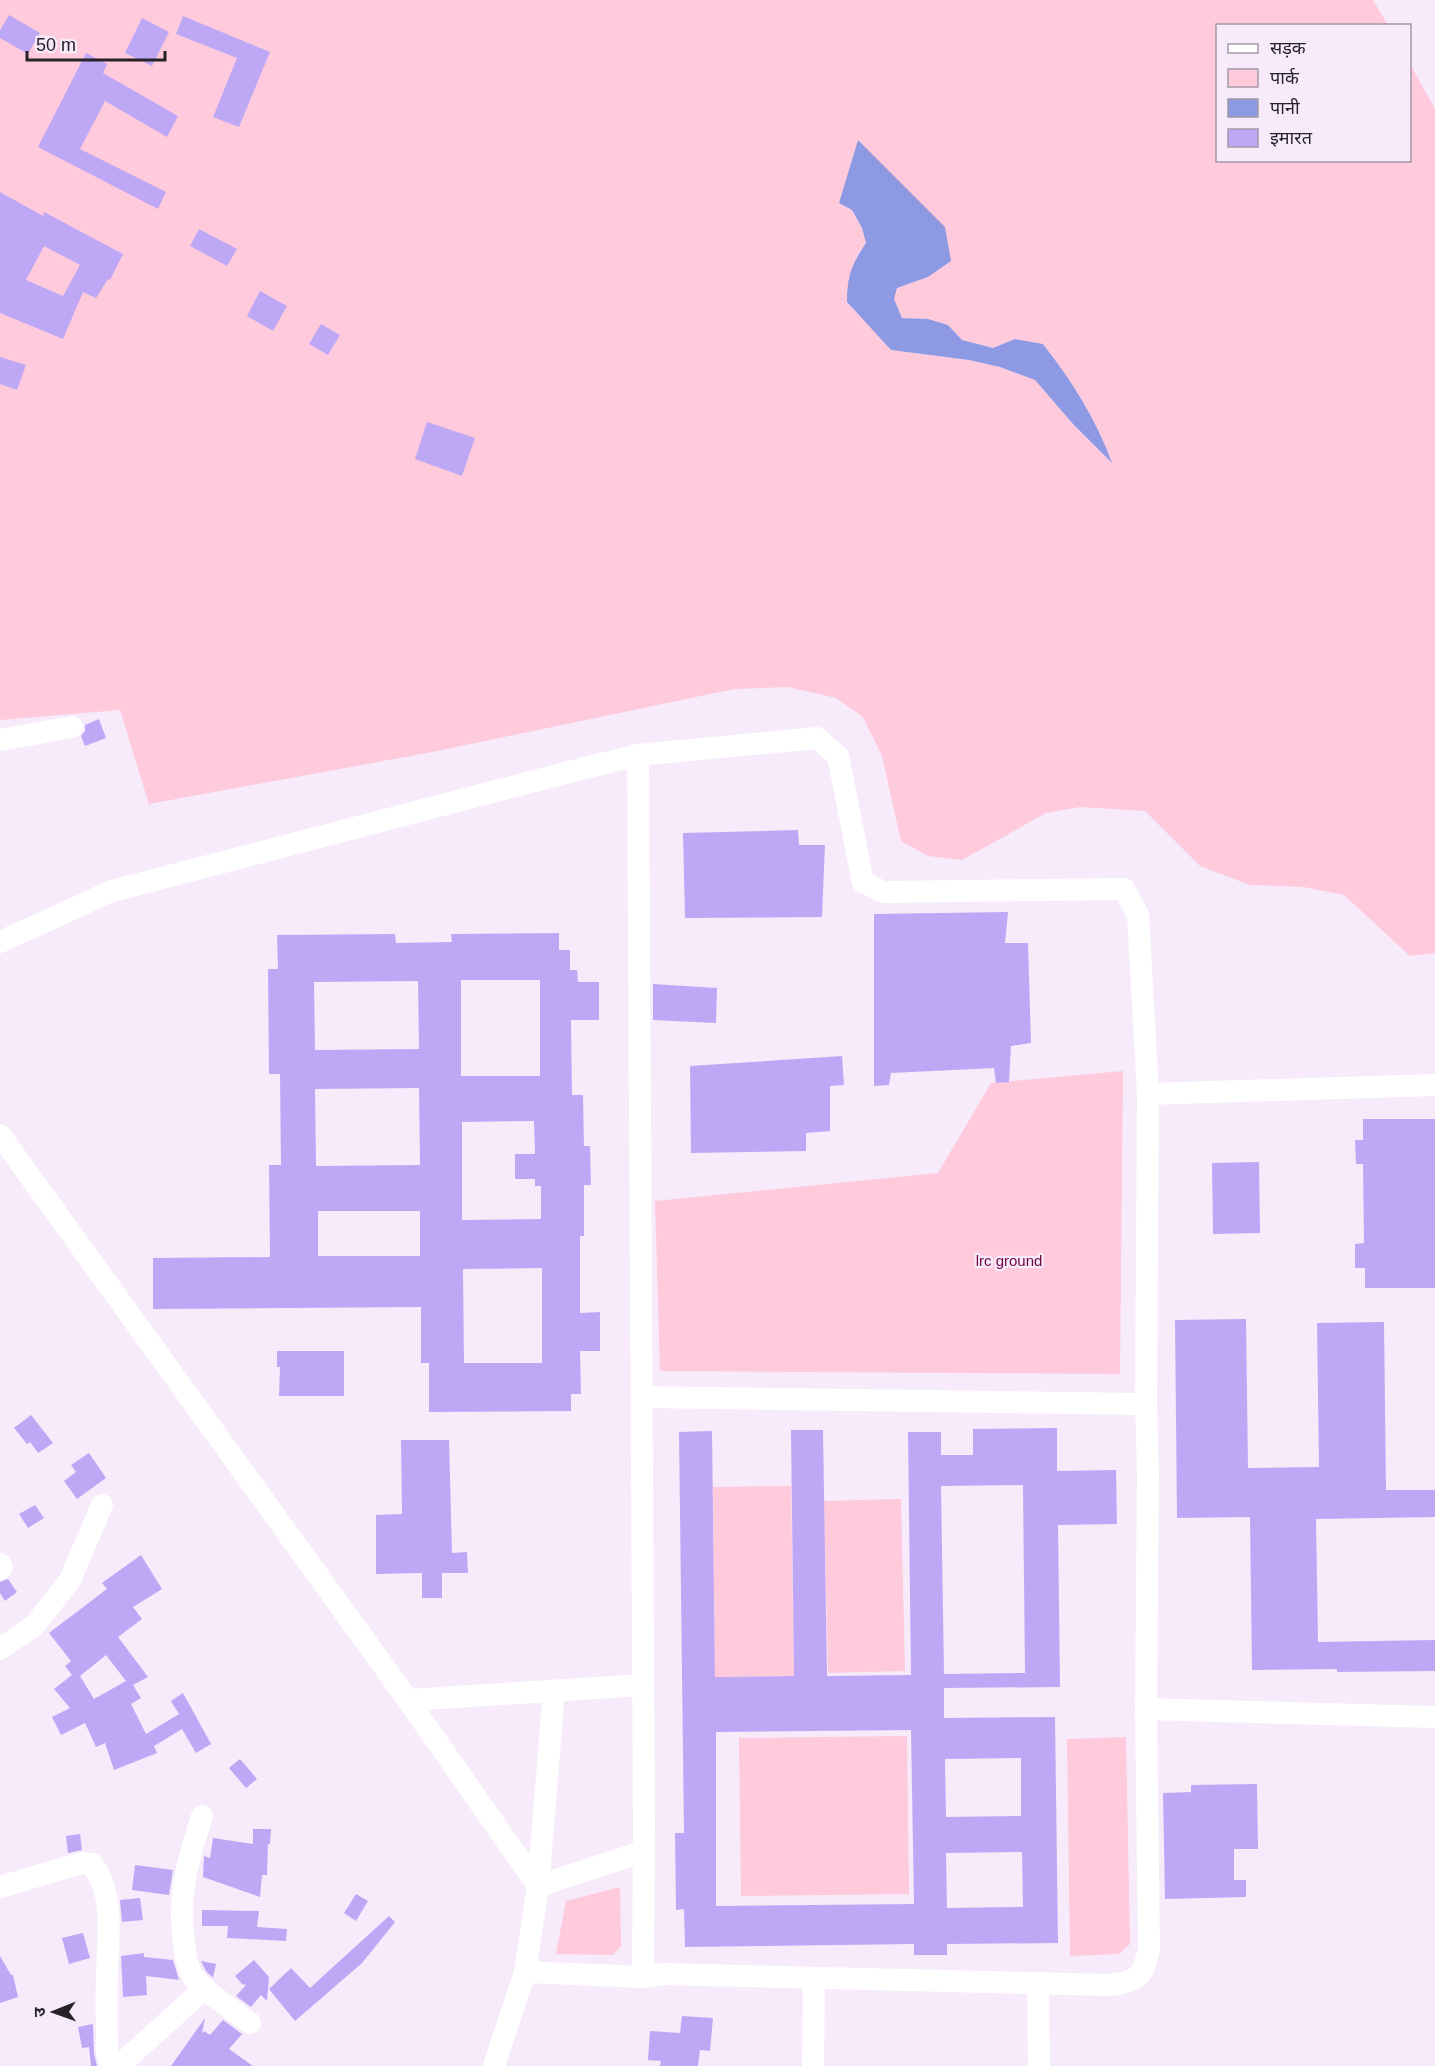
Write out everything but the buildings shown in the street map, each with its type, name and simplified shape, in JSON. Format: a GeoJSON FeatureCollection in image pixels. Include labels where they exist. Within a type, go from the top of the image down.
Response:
{"type":"FeatureCollection","features":[{"type":"Feature","properties":{"kind":"street"},"geometry":{"type":"LineString","coordinates":[[0,740],[72,727]]}},
{"type":"Feature","properties":{"kind":"street"},"geometry":{"type":"LineString","coordinates":[[0,942],[112,891],[581,769],[638,755],[817,738],[838,756],[863,882],[883,892],[1124,889],[1138,915],[1148,1094],[1146,1709],[1149,1782],[1149,1949],[1144,1970],[1130,1982],[1110,1985],[663,1974],[643,1977],[525,1972]]}},
{"type":"Feature","properties":{"kind":"street"},"geometry":{"type":"LineString","coordinates":[[638,755],[643,1977]]}},
{"type":"Feature","properties":{"kind":"street"},"geometry":{"type":"LineString","coordinates":[[1148,1094],[1435,1085]]}},
{"type":"Feature","properties":{"kind":"street"},"geometry":{"type":"LineString","coordinates":[[0,1135],[408,1700],[538,1886]]}},
{"type":"Feature","properties":{"kind":"street"},"geometry":{"type":"LineString","coordinates":[[642,1398],[1146,1404]]}},
{"type":"Feature","properties":{"kind":"street"},"geometry":{"type":"LineString","coordinates":[[0,1648],[34,1626],[70,1580],[102,1505]]}},
{"type":"Feature","properties":{"kind":"street"},"geometry":{"type":"LineString","coordinates":[[0,1564],[2,1567],[0,1569]]}},
{"type":"Feature","properties":{"kind":"street"},"geometry":{"type":"LineString","coordinates":[[408,1700],[643,1686]]}},
{"type":"Feature","properties":{"kind":"street"},"geometry":{"type":"LineString","coordinates":[[494,2066],[525,1972],[538,1886],[554,1691]]}},
{"type":"Feature","properties":{"kind":"street"},"geometry":{"type":"LineString","coordinates":[[1146,1709],[1435,1717]]}},
{"type":"Feature","properties":{"kind":"street"},"geometry":{"type":"LineString","coordinates":[[202,1816],[184,1875],[181,1923],[186,1959],[191,1975],[250,2023]]}},
{"type":"Feature","properties":{"kind":"street"},"geometry":{"type":"LineString","coordinates":[[538,1886],[642,1852]]}},
{"type":"Feature","properties":{"kind":"street"},"geometry":{"type":"LineString","coordinates":[[0,1887],[82,1863],[92,1864],[99,1873],[106,1896],[108,1920],[107,2054],[114,2065],[121,2064],[205,1988]]}},
{"type":"Feature","properties":{"kind":"street"},"geometry":{"type":"LineString","coordinates":[[813,2066],[814,1978]]}},
{"type":"Feature","properties":{"kind":"street"},"geometry":{"type":"LineString","coordinates":[[1038,1983],[1039,2066]]}},
{"type":"Feature","properties":{"kind":"green space"},"geometry":{"type":"Polygon","coordinates":[[[0,0],[1373,0],[1387,24],[1216,24],[1216,162],[1411,162],[1411,66],[1435,109],[1435,953],[1410,956],[1344,895],[1304,887],[1250,885],[1200,866],[1145,811],[1080,807],[1046,813],[962,860],[928,856],[901,841],[882,756],[863,717],[836,698],[788,687],[734,689],[432,752],[149,804],[120,710],[0,720],[0,0]],[[858,141],[839,203],[852,210],[862,228],[866,243],[857,255],[847,302],[891,350],[969,360],[1000,367],[1035,380],[1073,424],[1111,462],[1082,400],[1043,344],[1015,339],[993,348],[962,340],[948,325],[928,319],[902,318],[893,298],[897,288],[928,277],[858,141]]]}},
{"type":"Feature","properties":{"kind":"green space","name":"lrc ground"},"geometry":{"type":"Polygon","coordinates":[[[1123,1071],[1120,1374],[660,1371],[655,1201],[938,1173],[991,1083],[1123,1071]]]}},
{"type":"Feature","properties":{"kind":"green space"},"geometry":{"type":"Polygon","coordinates":[[[791,1486],[794,1676],[715,1677],[713,1487],[791,1486]]]}},
{"type":"Feature","properties":{"kind":"green space"},"geometry":{"type":"Polygon","coordinates":[[[901,1499],[905,1671],[828,1673],[824,1501],[901,1499]]]}},
{"type":"Feature","properties":{"kind":"green space"},"geometry":{"type":"Polygon","coordinates":[[[907,1736],[909,1894],[741,1896],[739,1738],[907,1736]]]}},
{"type":"Feature","properties":{"kind":"green space"},"geometry":{"type":"Polygon","coordinates":[[[1126,1737],[1130,1944],[1119,1954],[1070,1956],[1067,1739],[1126,1737]]]}},
{"type":"Feature","properties":{"kind":"green space"},"geometry":{"type":"Polygon","coordinates":[[[620,1887],[621,1946],[613,1955],[556,1954],[566,1901],[620,1887]]]}},
{"type":"Feature","properties":{"kind":"water"},"geometry":{"type":"Polygon","coordinates":[[[858,140],[945,227],[951,261],[928,277],[897,288],[894,299],[902,318],[928,319],[948,325],[962,340],[993,348],[1015,339],[1043,344],[1082,401],[1099,431],[1112,463],[1073,424],[1035,380],[1000,367],[969,360],[891,350],[847,302],[851,271],[866,243],[862,228],[852,210],[839,203],[858,140]]]}}]}
